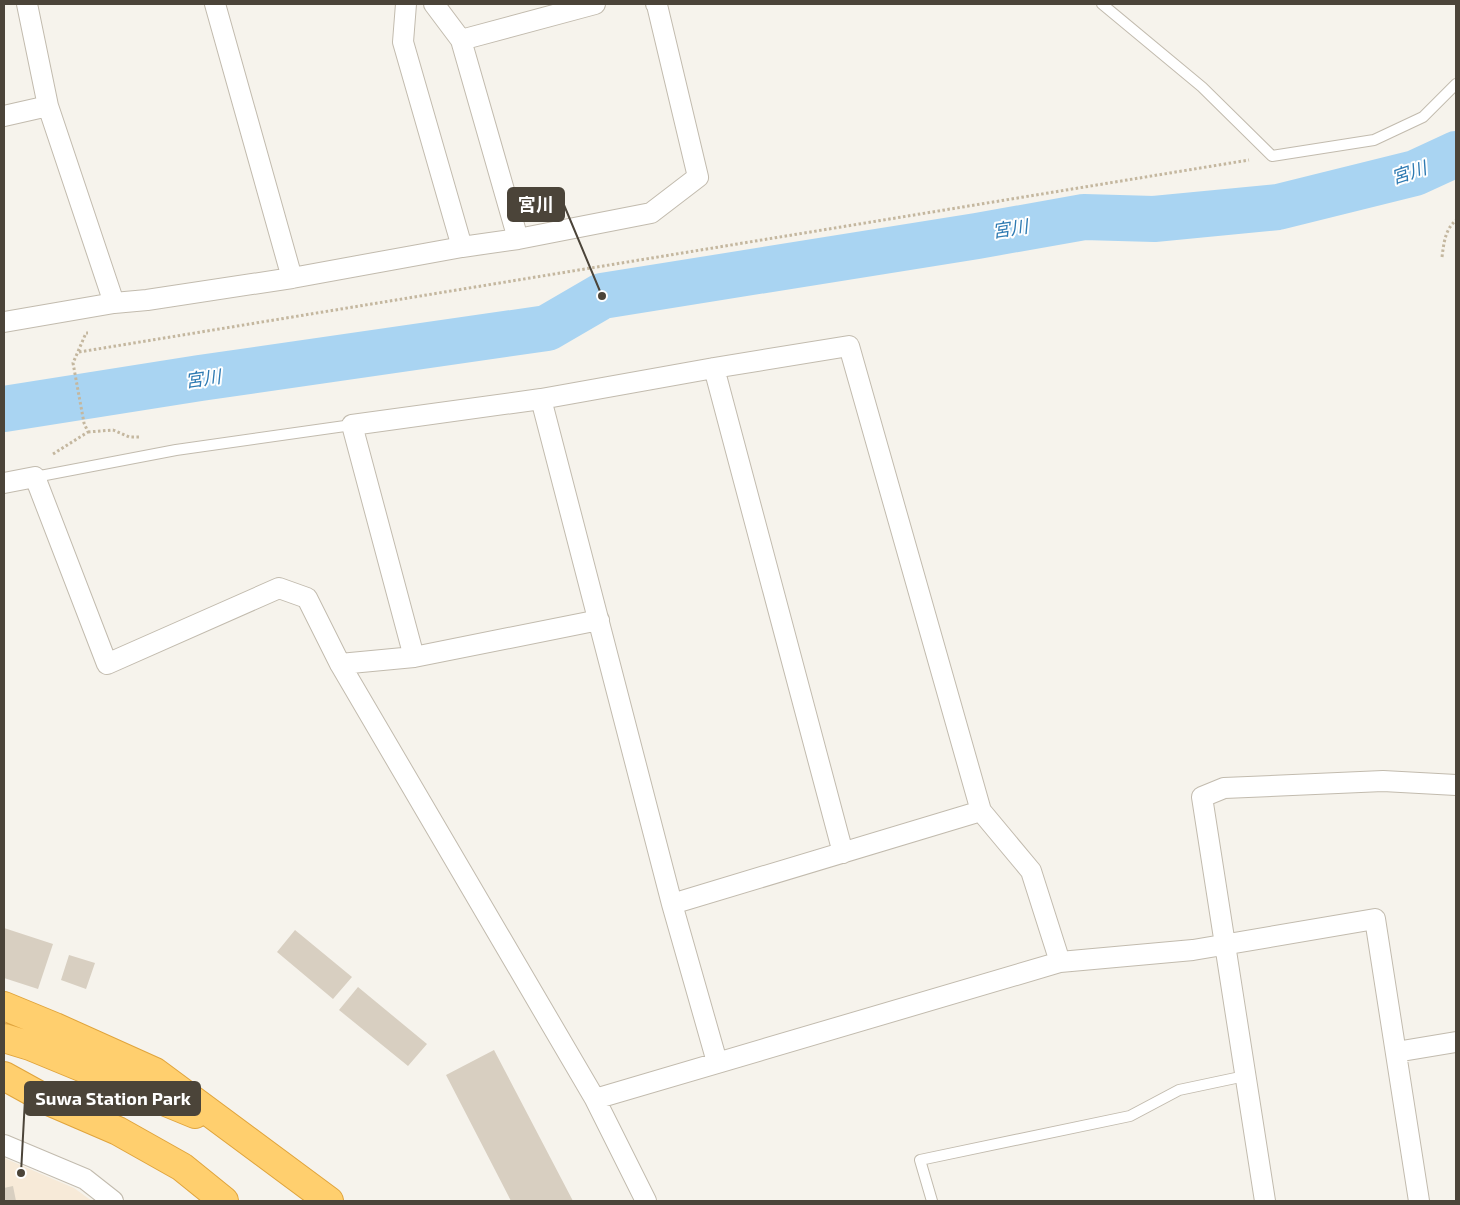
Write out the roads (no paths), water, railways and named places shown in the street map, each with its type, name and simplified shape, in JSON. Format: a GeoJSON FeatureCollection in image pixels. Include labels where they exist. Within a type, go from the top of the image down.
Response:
{"type":"FeatureCollection","features":[{"type":"Feature","properties":{"kind":"highway"},"geometry":{"type":"LineString","coordinates":[[4,1006],[155,1072],[329,1201]]}},
{"type":"Feature","properties":{"kind":"highway"},"geometry":{"type":"LineString","coordinates":[[4,1038],[30,1046],[228,1127]]}},
{"type":"Feature","properties":{"kind":"highway"},"geometry":{"type":"LineString","coordinates":[[4,1076],[52,1102],[118,1131],[182,1167],[224,1201]]}},
{"type":"Feature","properties":{"kind":"highway"},"geometry":{"type":"LineString","coordinates":[[4,1094],[52,1102]]}},
{"type":"Feature","properties":{"kind":"street"},"geometry":{"type":"LineString","coordinates":[[27,4],[48,106],[114,303]]}},
{"type":"Feature","properties":{"kind":"street"},"geometry":{"type":"LineString","coordinates":[[215,4],[292,278]]}},
{"type":"Feature","properties":{"kind":"street"},"geometry":{"type":"LineString","coordinates":[[406,4],[403,42],[462,247]]}},
{"type":"Feature","properties":{"kind":"street"},"geometry":{"type":"LineString","coordinates":[[434,4],[461,40],[518,239]]}},
{"type":"Feature","properties":{"kind":"street"},"geometry":{"type":"LineString","coordinates":[[461,40],[595,4]]}},
{"type":"Feature","properties":{"kind":"street"},"geometry":{"type":"LineString","coordinates":[[4,322],[114,303],[147,300],[292,278],[462,247],[518,239],[651,213],[698,177],[658,5],[656,4]]}},
{"type":"Feature","properties":{"kind":"street"},"geometry":{"type":"LineString","coordinates":[[4,116],[48,106]]}},
{"type":"Feature","properties":{"kind":"street"},"geometry":{"type":"LineString","coordinates":[[414,657],[352,425],[541,399],[849,346],[981,811],[1031,871],[1060,962]]}},
{"type":"Feature","properties":{"kind":"street"},"geometry":{"type":"LineString","coordinates":[[714,368],[842,853]]}},
{"type":"Feature","properties":{"kind":"street"},"geometry":{"type":"LineString","coordinates":[[541,399],[672,904],[717,1062]]}},
{"type":"Feature","properties":{"kind":"street"},"geometry":{"type":"LineString","coordinates":[[4,483],[35,477],[107,664],[279,588],[307,598],[340,664],[595,1098],[646,1201]]}},
{"type":"Feature","properties":{"kind":"street"},"geometry":{"type":"LineString","coordinates":[[340,664],[414,657],[598,620]]}},
{"type":"Feature","properties":{"kind":"street"},"geometry":{"type":"LineString","coordinates":[[1265,1201],[1202,797],[1224,788],[1383,782],[1456,785]]}},
{"type":"Feature","properties":{"kind":"street"},"geometry":{"type":"LineString","coordinates":[[672,904],[981,811]]}},
{"type":"Feature","properties":{"kind":"street"},"geometry":{"type":"LineString","coordinates":[[595,1098],[1060,962],[1193,950],[1375,919],[1419,1201]]}},
{"type":"Feature","properties":{"kind":"street"},"geometry":{"type":"LineString","coordinates":[[1396,1052],[1456,1042]]}},
{"type":"Feature","properties":{"kind":"street"},"geometry":{"type":"LineString","coordinates":[[4,1145],[84,1179],[113,1201]]}},
{"type":"Feature","properties":{"kind":"lane"},"geometry":{"type":"LineString","coordinates":[[1102,4],[1202,87],[1272,156],[1374,140],[1423,117],[1456,84]]}},
{"type":"Feature","properties":{"kind":"lane"},"geometry":{"type":"LineString","coordinates":[[35,477],[176,450],[352,425]]}},
{"type":"Feature","properties":{"kind":"lane"},"geometry":{"type":"LineString","coordinates":[[932,1201],[920,1160],[1130,1116],[1178,1090],[1245,1076]]}},
{"type":"Feature","properties":{"kind":"waterway","name":"宮川"},"geometry":{"type":"LineString","coordinates":[[4,409],[200,378],[547,328],[602,296],[1084,217],[1154,219],[1278,207],[1415,173],[1456,154]]}},
{"type":"Feature","properties":{"kind":"place","name":"宮川"},"geometry":{"type":"Point","coordinates":[602,296]}},
{"type":"Feature","properties":{"kind":"place","name":"Suwa Station Park"},"geometry":{"type":"Point","coordinates":[21,1173]}}]}
